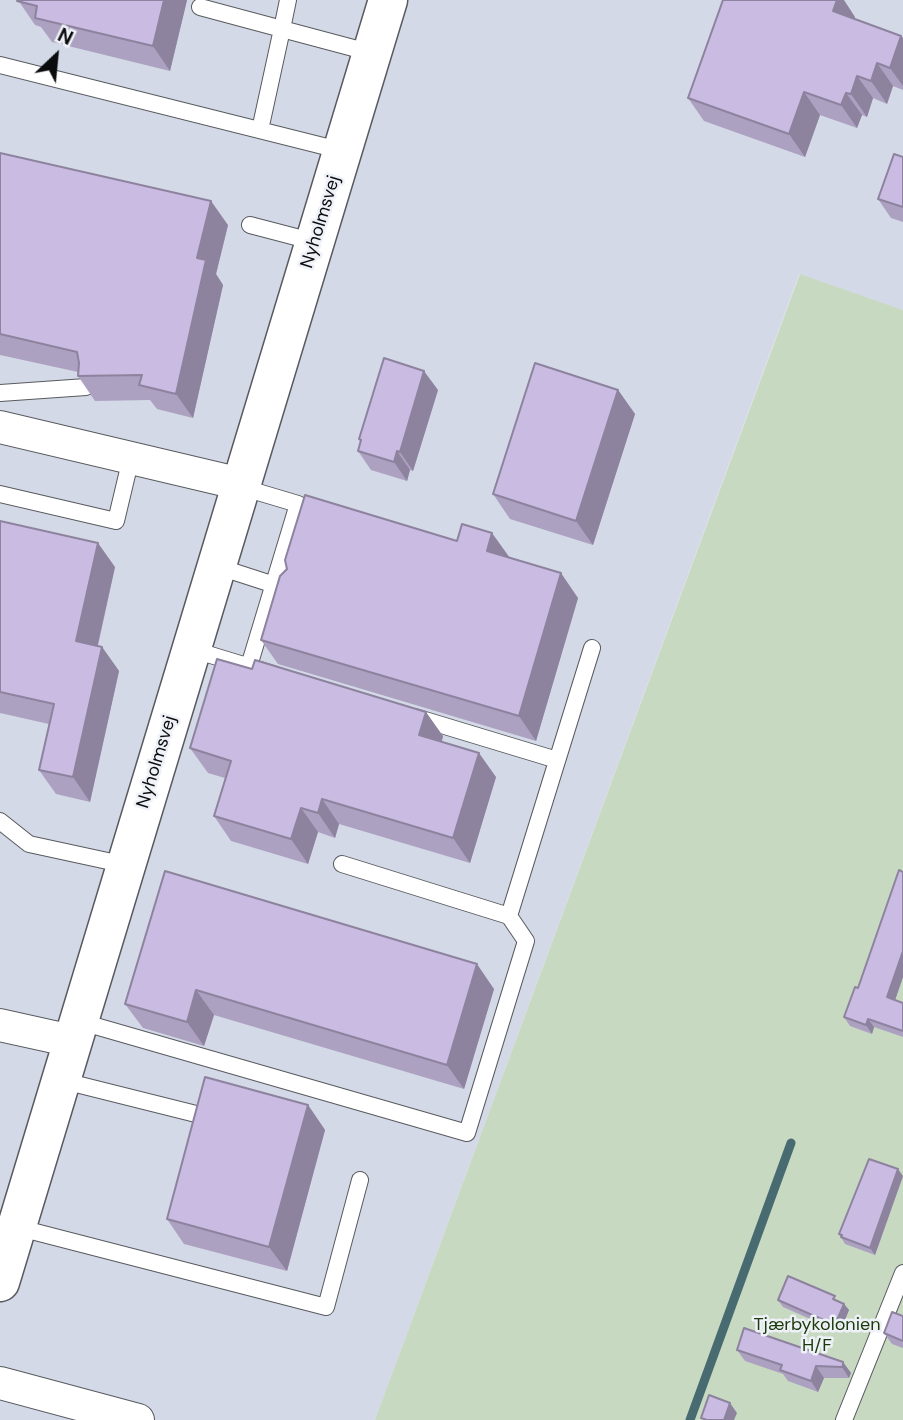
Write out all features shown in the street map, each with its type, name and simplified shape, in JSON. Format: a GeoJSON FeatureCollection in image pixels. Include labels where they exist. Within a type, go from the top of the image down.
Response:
{"type":"FeatureCollection","features":[{"type":"Feature","properties":{"kind":"street","name":"Nyholmsvej"},"geometry":{"type":"LineString","coordinates":[[0,1282],[388,0]]}},
{"type":"Feature","properties":{"kind":"street"},"geometry":{"type":"LineString","coordinates":[[0,427],[241,486]]}},
{"type":"Feature","properties":{"kind":"street"},"geometry":{"type":"LineString","coordinates":[[0,1025],[75,1031]]}},
{"type":"Feature","properties":{"kind":"street"},"geometry":{"type":"LineString","coordinates":[[0,1383],[138,1420]]}},
{"type":"Feature","properties":{"kind":"lane"},"geometry":{"type":"LineString","coordinates":[[260,130],[288,0]]}},
{"type":"Feature","properties":{"kind":"lane"},"geometry":{"type":"LineString","coordinates":[[200,7],[372,53]]}},
{"type":"Feature","properties":{"kind":"lane"},"geometry":{"type":"LineString","coordinates":[[0,65],[342,151]]}},
{"type":"Feature","properties":{"kind":"lane"},"geometry":{"type":"LineString","coordinates":[[250,225],[315,242]]}},
{"type":"Feature","properties":{"kind":"lane"},"geometry":{"type":"LineString","coordinates":[[0,393],[86,387]]}},
{"type":"Feature","properties":{"kind":"lane"},"geometry":{"type":"LineString","coordinates":[[0,494],[116,521],[131,458]]}},
{"type":"Feature","properties":{"kind":"lane"},"geometry":{"type":"LineString","coordinates":[[241,486],[298,504],[249,666]]}},
{"type":"Feature","properties":{"kind":"lane"},"geometry":{"type":"LineString","coordinates":[[216,566],[294,591]]}},
{"type":"Feature","properties":{"kind":"lane"},"geometry":{"type":"LineString","coordinates":[[509,916],[592,648]]}},
{"type":"Feature","properties":{"kind":"lane"},"geometry":{"type":"LineString","coordinates":[[191,649],[288,678]]}},
{"type":"Feature","properties":{"kind":"lane"},"geometry":{"type":"LineString","coordinates":[[403,713],[557,760]]}},
{"type":"Feature","properties":{"kind":"lane"},"geometry":{"type":"LineString","coordinates":[[0,821],[29,844],[125,865]]}},
{"type":"Feature","properties":{"kind":"lane"},"geometry":{"type":"LineString","coordinates":[[75,1031],[467,1133],[526,941],[509,916],[342,864]]}},
{"type":"Feature","properties":{"kind":"lane"},"geometry":{"type":"LineString","coordinates":[[60,1080],[196,1114]]}},
{"type":"Feature","properties":{"kind":"lane"},"geometry":{"type":"LineString","coordinates":[[16,1227],[326,1307],[360,1180]]}},
{"type":"Feature","properties":{"kind":"lane"},"geometry":{"type":"LineString","coordinates":[[844,1420],[903,1273]]}},
{"type":"Feature","properties":{"kind":"shaded area"},"geometry":{"type":"Polygon","coordinates":[[[0,0],[903,0],[903,310],[799,274],[375,1420],[0,1420],[0,0]]]}},
{"type":"Feature","properties":{"kind":"green space","name":"Tjærbykolonien H/F"},"geometry":{"type":"Polygon","coordinates":[[[800,274],[903,310],[903,1420],[375,1420],[800,274]]]}},
{"type":"Feature","properties":{"kind":"building"},"geometry":{"type":"Polygon","coordinates":[[[18,0],[164,0],[153,46],[35,18],[37,6],[18,0]]]}},
{"type":"Feature","properties":{"kind":"building"},"geometry":{"type":"Polygon","coordinates":[[[723,0],[837,0],[833,11],[901,36],[890,68],[877,63],[871,81],[857,76],[851,94],[846,93],[841,105],[804,92],[789,134],[688,98],[723,0]]]}},
{"type":"Feature","properties":{"kind":"building"},"geometry":{"type":"Polygon","coordinates":[[[0,153],[211,201],[197,258],[206,260],[176,394],[139,385],[142,375],[78,376],[77,352],[0,334],[0,153]]]}},
{"type":"Feature","properties":{"kind":"building"},"geometry":{"type":"Polygon","coordinates":[[[894,154],[903,157],[903,207],[878,199],[894,154]]]}},
{"type":"Feature","properties":{"kind":"building"},"geometry":{"type":"Polygon","coordinates":[[[384,358],[424,371],[400,452],[397,451],[394,462],[358,451],[359,439],[384,358]]]}},
{"type":"Feature","properties":{"kind":"building"},"geometry":{"type":"Polygon","coordinates":[[[535,363],[618,390],[576,521],[493,494],[535,363]]]}},
{"type":"Feature","properties":{"kind":"building"},"geometry":{"type":"Polygon","coordinates":[[[305,495],[457,541],[462,524],[492,533],[487,551],[561,573],[519,716],[261,640],[280,576],[287,569],[285,560],[305,495]]]}},
{"type":"Feature","properties":{"kind":"building"},"geometry":{"type":"Polygon","coordinates":[[[0,521],[98,543],[76,641],[102,647],[73,777],[39,770],[54,704],[0,692],[0,521]]]}},
{"type":"Feature","properties":{"kind":"building"},"geometry":{"type":"Polygon","coordinates":[[[217,659],[252,669],[255,660],[426,712],[419,735],[479,753],[453,838],[322,799],[318,813],[301,808],[291,839],[214,816],[231,761],[190,748],[217,659]]]}},
{"type":"Feature","properties":{"kind":"building"},"geometry":{"type":"Polygon","coordinates":[[[899,870],[903,872],[903,951],[887,997],[903,1003],[903,1031],[868,1019],[866,1025],[844,1017],[855,987],[858,988],[899,870]]]}},
{"type":"Feature","properties":{"kind":"building"},"geometry":{"type":"Polygon","coordinates":[[[165,871],[477,964],[447,1065],[196,990],[187,1022],[125,1004],[165,871]]]}},
{"type":"Feature","properties":{"kind":"building"},"geometry":{"type":"Polygon","coordinates":[[[205,1077],[308,1105],[269,1247],[167,1219],[205,1077]]]}},
{"type":"Feature","properties":{"kind":"building"},"geometry":{"type":"Polygon","coordinates":[[[869,1159],[898,1169],[870,1248],[839,1234],[869,1159]]]}},
{"type":"Feature","properties":{"kind":"building"},"geometry":{"type":"Polygon","coordinates":[[[788,1276],[835,1296],[833,1299],[844,1304],[835,1325],[778,1300],[788,1276]]]}},
{"type":"Feature","properties":{"kind":"building"},"geometry":{"type":"Polygon","coordinates":[[[892,1312],[903,1316],[903,1341],[884,1333],[892,1312]]]}},
{"type":"Feature","properties":{"kind":"building"},"geometry":{"type":"Polygon","coordinates":[[[744,1328],[843,1362],[843,1365],[816,1366],[811,1381],[780,1370],[782,1365],[737,1350],[744,1328]]]}},
{"type":"Feature","properties":{"kind":"building"},"geometry":{"type":"Polygon","coordinates":[[[709,1395],[730,1403],[724,1420],[701,1418],[709,1395]]]}},
{"type":"Feature","properties":{"kind":"waterway"},"geometry":{"type":"LineString","coordinates":[[690,1420],[791,1143]]}}]}
